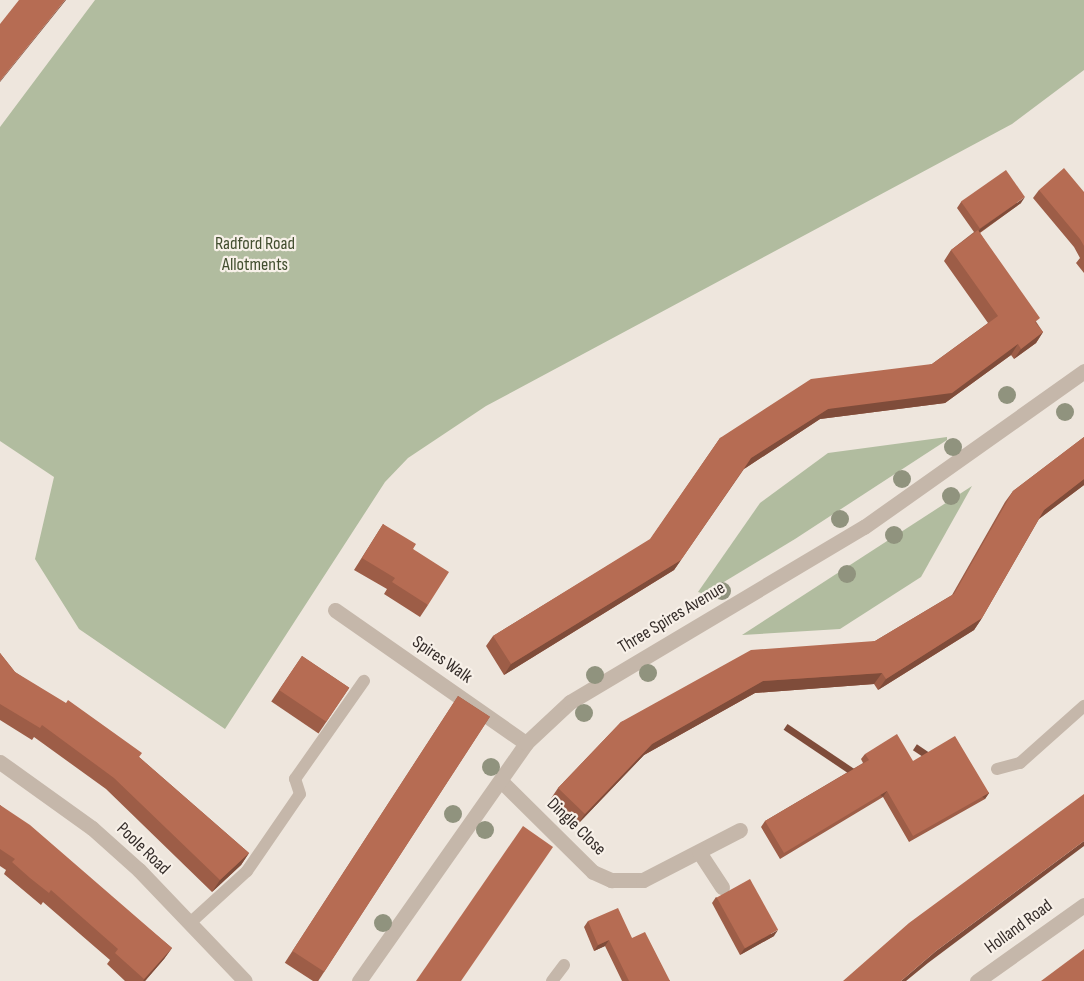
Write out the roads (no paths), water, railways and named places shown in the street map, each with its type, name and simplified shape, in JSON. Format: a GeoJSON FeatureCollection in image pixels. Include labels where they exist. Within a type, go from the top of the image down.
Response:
{"type":"FeatureCollection","features":[{"type":"Feature","properties":{"kind":"street","name":"Three Spires Avenue"},"geometry":{"type":"LineString","coordinates":[[359,981],[526,743],[570,702],[864,526],[1084,371]]}},
{"type":"Feature","properties":{"kind":"street","name":"Spires Walk"},"geometry":{"type":"LineString","coordinates":[[335,610],[526,743]]}},
{"type":"Feature","properties":{"kind":"street","name":"Poole Road"},"geometry":{"type":"LineString","coordinates":[[0,762],[92,828],[190,923],[245,981]]}},
{"type":"Feature","properties":{"kind":"street","name":"Dingle Close"},"geometry":{"type":"LineString","coordinates":[[501,781],[593,872],[611,880],[643,880],[740,830]]}},
{"type":"Feature","properties":{"kind":"street"},"geometry":{"type":"LineString","coordinates":[[699,852],[722,887]]}},
{"type":"Feature","properties":{"kind":"street","name":"Holland Road"},"geometry":{"type":"LineString","coordinates":[[977,981],[1084,904]]}},
{"type":"Feature","properties":{"kind":"lane"},"geometry":{"type":"LineString","coordinates":[[190,923],[247,871],[300,794],[294,779],[364,681]]}},
{"type":"Feature","properties":{"kind":"lane"},"geometry":{"type":"LineString","coordinates":[[997,769],[1020,763],[1084,706]]}},
{"type":"Feature","properties":{"kind":"lane"},"geometry":{"type":"LineString","coordinates":[[552,981],[564,964]]}},
{"type":"Feature","properties":{"kind":"park label","name":"Radford Road Allotments"},"geometry":{"type":"Point","coordinates":[255,255]}}]}
